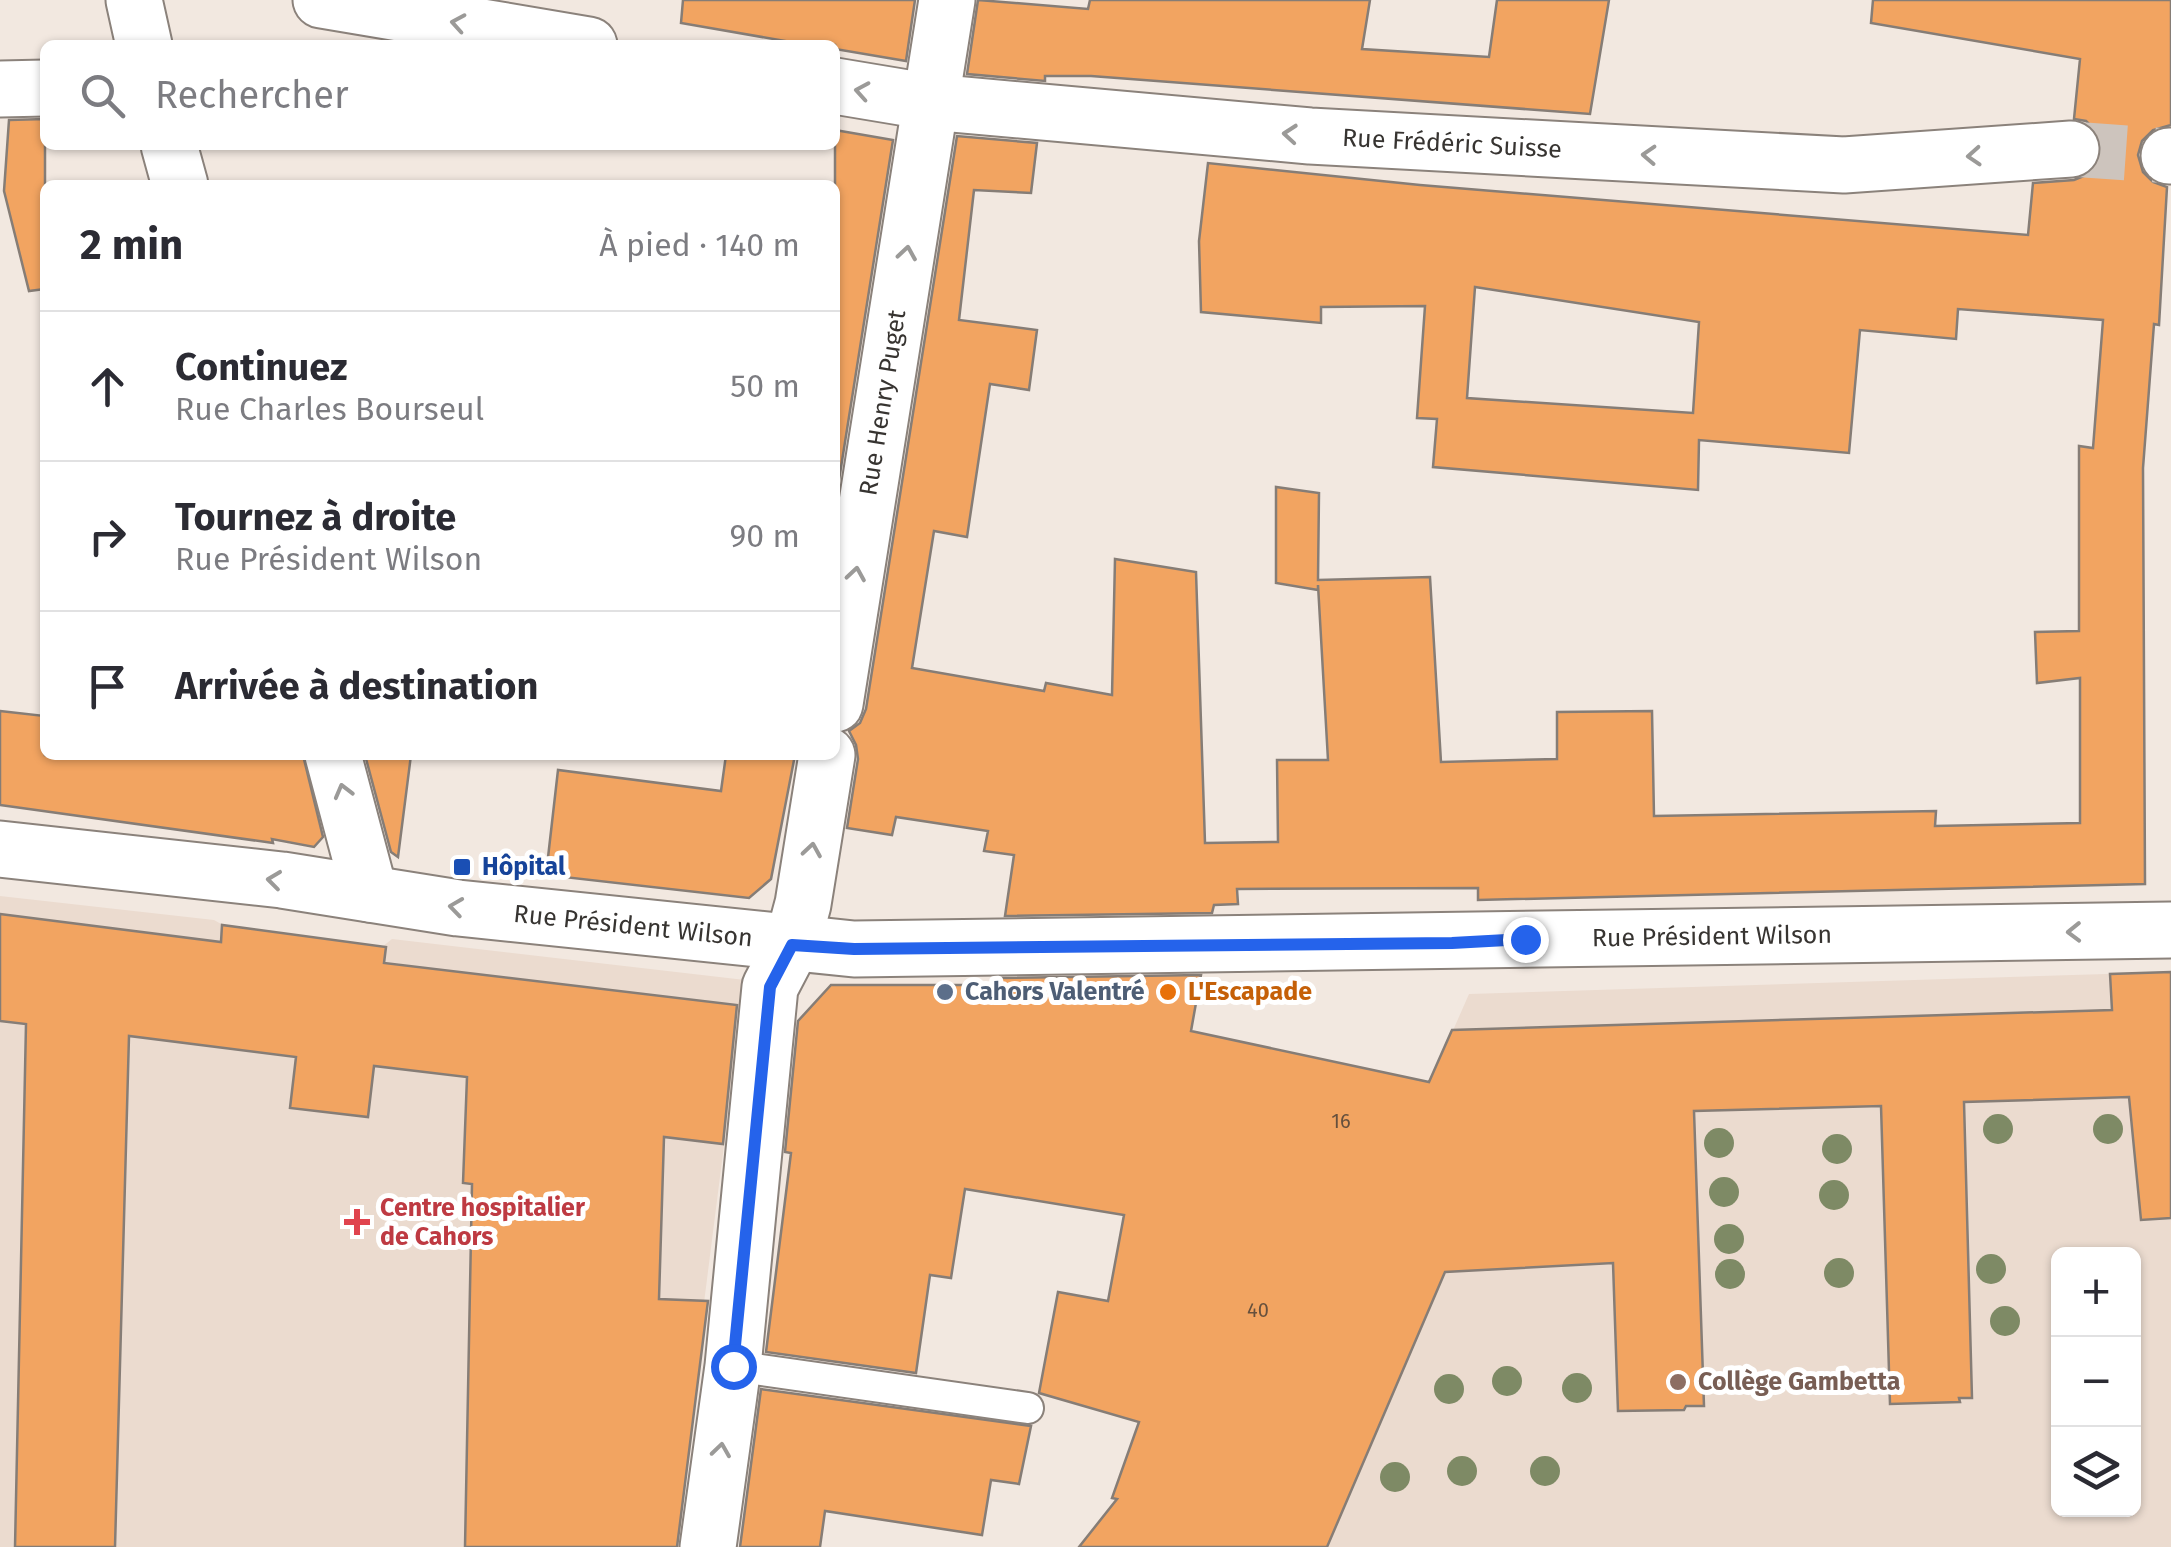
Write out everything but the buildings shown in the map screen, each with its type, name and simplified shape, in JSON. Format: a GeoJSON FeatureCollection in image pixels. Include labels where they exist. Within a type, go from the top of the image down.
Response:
{"type":"FeatureCollection","features":[{"type":"Feature","properties":{"kind":"street"},"geometry":{"type":"LineString","coordinates":[[134,0],[143,40]]}},
{"type":"Feature","properties":{"kind":"street"},"geometry":{"type":"LineString","coordinates":[[320,0],[559,40]]}},
{"type":"Feature","properties":{"kind":"street","name":"Rue Henry Puget"},"geometry":{"type":"LineString","coordinates":[[840,672],[947,0]]}},
{"type":"Feature","properties":{"kind":"street","name":"Rue Frédéric Suisse"},"geometry":{"type":"LineString","coordinates":[[840,87],[930,102],[1310,136],[1844,165],[2071,149]]}},
{"type":"Feature","properties":{"kind":"street"},"geometry":{"type":"LineString","coordinates":[[0,89],[40,88]]}},
{"type":"Feature","properties":{"kind":"street"},"geometry":{"type":"LineString","coordinates":[[170,150],[179,180]]}},
{"type":"Feature","properties":{"kind":"street"},"geometry":{"type":"LineString","coordinates":[[334,760],[370,894]]}},
{"type":"Feature","properties":{"kind":"street"},"geometry":{"type":"LineString","coordinates":[[708,1547],[733,1366],[770,987],[792,945],[803,904],[826,760]]}},
{"type":"Feature","properties":{"kind":"street","name":"Rue Président Wilson"},"geometry":{"type":"LineString","coordinates":[[0,849],[282,880],[458,908],[792,945],[914,949],[2171,930]]}},
{"type":"Feature","properties":{"kind":"lane"},"geometry":{"type":"LineString","coordinates":[[733,1366],[1028,1408]]}},
{"type":"Feature","properties":{"kind":"shaded area","name":"Centre hospitalier de Cahors"},"geometry":{"type":"Polygon","coordinates":[[[0,896],[214,920],[223,925],[382,947],[392,939],[745,980],[673,1547],[0,1547],[0,896]]]}},
{"type":"Feature","properties":{"kind":"shaded area","name":"Collège Gambetta"},"geometry":{"type":"Polygon","coordinates":[[[2171,972],[2171,1547],[1226,1547],[1469,994],[2171,972]]]}},
{"type":"Feature","properties":{"kind":"tunnel"},"geometry":{"type":"LineString","coordinates":[[2071,149],[2169,156]]}},
{"type":"Feature","properties":{"kind":"place","name":"Hôpital"},"geometry":{"type":"Point","coordinates":[462,867]}},
{"type":"Feature","properties":{"kind":"place","name":"Cahors Valentré"},"geometry":{"type":"Point","coordinates":[945,992]}},
{"type":"Feature","properties":{"kind":"place","name":"L'Escapade"},"geometry":{"type":"Point","coordinates":[1168,992]}},
{"type":"Feature","properties":{"kind":"place","name":"Centre hospitalier de Cahors"},"geometry":{"type":"Point","coordinates":[357,1222]}},
{"type":"Feature","properties":{"kind":"place","name":"Collège Gambetta"},"geometry":{"type":"Point","coordinates":[1678,1382]}},
{"type":"Feature","properties":{"kind":"route"},"geometry":{"type":"LineString","coordinates":[[733,1366],[770,987],[792,945],[854,949],[1525,939]]}}]}
